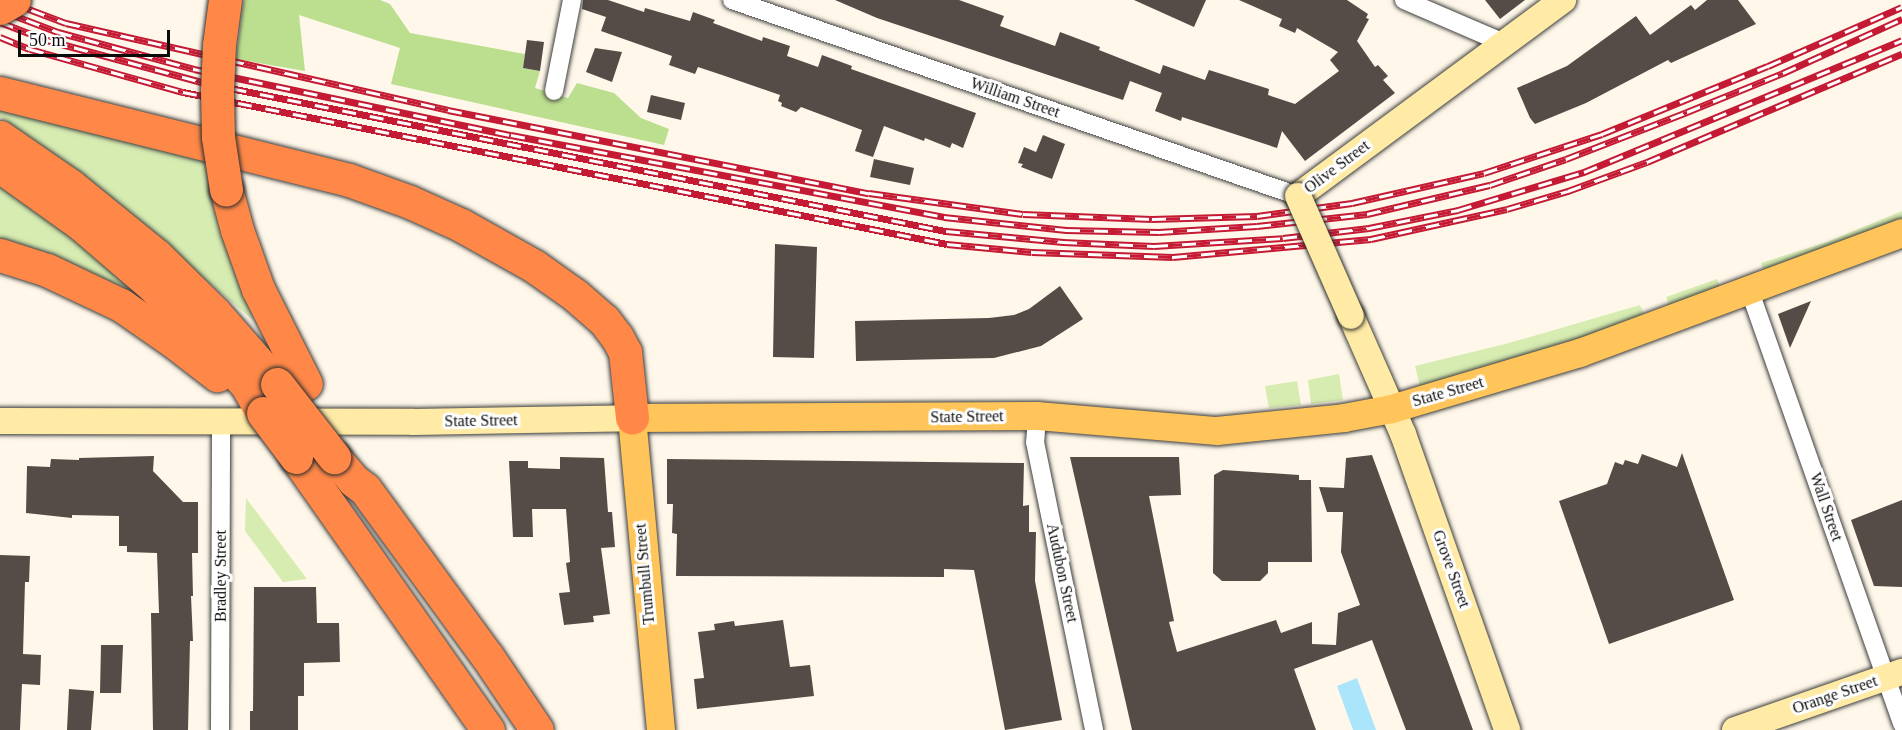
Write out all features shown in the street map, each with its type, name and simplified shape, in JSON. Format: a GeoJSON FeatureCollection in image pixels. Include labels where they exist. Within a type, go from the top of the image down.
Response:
{"type":"FeatureCollection","features":[{"type":"Feature","properties":{"kind":"highway"},"geometry":{"type":"LineString","coordinates":[[0,8],[14,0]]}},
{"type":"Feature","properties":{"kind":"highway"},"geometry":{"type":"LineString","coordinates":[[225,0],[219,45],[217,100],[220,153],[226,189],[237,230],[258,288],[264,384],[263,413],[488,730]]}},
{"type":"Feature","properties":{"kind":"highway"},"geometry":{"type":"LineString","coordinates":[[0,93],[349,180],[410,202],[461,225],[534,266],[604,320],[625,352],[632,418]]}},
{"type":"Feature","properties":{"kind":"highway"},"geometry":{"type":"LineString","coordinates":[[0,137],[78,191],[156,255],[215,313],[264,384]]}},
{"type":"Feature","properties":{"kind":"highway"},"geometry":{"type":"LineString","coordinates":[[0,166],[82,225],[133,267],[199,332],[264,384],[342,457],[353,480],[364,489],[487,656],[537,730]]}},
{"type":"Feature","properties":{"kind":"highway"},"geometry":{"type":"LineString","coordinates":[[0,255],[47,270],[121,305],[173,341],[264,384]]}},
{"type":"Feature","properties":{"kind":"main road","name":"State Street"},"geometry":{"type":"LineString","coordinates":[[632,418],[1037,416],[1217,431],[1320,421],[1392,409],[1580,353],[1902,233]]}},
{"type":"Feature","properties":{"kind":"main road","name":"Trumbull Street"},"geometry":{"type":"LineString","coordinates":[[632,418],[660,730]]}},
{"type":"Feature","properties":{"kind":"street"},"geometry":{"type":"LineString","coordinates":[[554,91],[572,0]]}},
{"type":"Feature","properties":{"kind":"street","name":"William Street"},"geometry":{"type":"LineString","coordinates":[[732,0],[1298,196]]}},
{"type":"Feature","properties":{"kind":"street"},"geometry":{"type":"LineString","coordinates":[[1404,0],[1504,43]]}},
{"type":"Feature","properties":{"kind":"street","name":"Olive Street"},"geometry":{"type":"LineString","coordinates":[[1392,409],[1298,196],[1563,0]]}},
{"type":"Feature","properties":{"kind":"street","name":"Wall Street"},"geometry":{"type":"LineString","coordinates":[[1749,289],[1894,675],[1902,724]]}},
{"type":"Feature","properties":{"kind":"street","name":"Grove Street"},"geometry":{"type":"LineString","coordinates":[[1392,409],[1442,542],[1507,730]]}},
{"type":"Feature","properties":{"kind":"street","name":"Audubon Street"},"geometry":{"type":"LineString","coordinates":[[1037,416],[1035,442],[1094,730]]}},
{"type":"Feature","properties":{"kind":"street","name":"State Street"},"geometry":{"type":"LineString","coordinates":[[0,421],[221,423],[632,418]]}},
{"type":"Feature","properties":{"kind":"street","name":"Bradley Street"},"geometry":{"type":"LineString","coordinates":[[220,730],[221,423]]}},
{"type":"Feature","properties":{"kind":"street","name":"Orange Street"},"geometry":{"type":"LineString","coordinates":[[1735,730],[1894,675]]}},
{"type":"Feature","properties":{"kind":"green space"},"geometry":{"type":"Polygon","coordinates":[[[244,0],[380,0],[390,4],[410,33],[525,54],[523,68],[540,71],[535,88],[568,98],[577,83],[614,93],[641,118],[669,129],[664,145],[391,84],[400,48],[299,15],[305,71],[236,59],[244,0]]]}},
{"type":"Feature","properties":{"kind":"green space"},"geometry":{"type":"Polygon","coordinates":[[[0,109],[204,150],[253,320],[85,179],[0,117],[0,109]]]}},
{"type":"Feature","properties":{"kind":"green space"},"geometry":{"type":"Polygon","coordinates":[[[0,184],[90,251],[129,287],[103,281],[0,246],[0,184]]]}},
{"type":"Feature","properties":{"kind":"green space"},"geometry":{"type":"Polygon","coordinates":[[[1902,211],[1902,219],[1764,272],[1761,263],[1827,242],[1902,211]]]}},
{"type":"Feature","properties":{"kind":"green space"},"geometry":{"type":"Polygon","coordinates":[[[1717,279],[1720,287],[1670,306],[1666,297],[1717,279]]]}},
{"type":"Feature","properties":{"kind":"green space"},"geometry":{"type":"Polygon","coordinates":[[[1640,305],[1645,316],[1583,339],[1421,390],[1415,366],[1509,343],[1640,305]]]}},
{"type":"Feature","properties":{"kind":"green space"},"geometry":{"type":"Polygon","coordinates":[[[1339,374],[1343,400],[1311,404],[1308,380],[1339,374]]]}},
{"type":"Feature","properties":{"kind":"green space"},"geometry":{"type":"Polygon","coordinates":[[[1297,381],[1301,405],[1269,408],[1265,386],[1297,381]]]}},
{"type":"Feature","properties":{"kind":"green space"},"geometry":{"type":"Polygon","coordinates":[[[246,498],[307,579],[283,582],[245,531],[246,498]]]}},
{"type":"Feature","properties":{"kind":"water"},"geometry":{"type":"Polygon","coordinates":[[[1357,678],[1376,730],[1353,730],[1337,686],[1357,678]]]}},
{"type":"Feature","properties":{"kind":"building"},"geometry":{"type":"Polygon","coordinates":[[[583,0],[608,0],[644,12],[645,8],[690,21],[693,12],[715,20],[713,23],[762,41],[763,37],[790,46],[787,56],[818,67],[822,55],[852,66],[851,69],[976,113],[963,148],[952,143],[950,148],[925,138],[924,141],[884,126],[873,157],[855,151],[862,130],[801,107],[796,112],[781,106],[782,103],[778,101],[780,95],[725,76],[698,67],[695,74],[669,65],[672,56],[601,31],[606,17],[582,9],[583,0]]]}},
{"type":"Feature","properties":{"kind":"building"},"geometry":{"type":"Polygon","coordinates":[[[835,0],[959,0],[1004,16],[1000,26],[1055,46],[1060,32],[1160,74],[1163,65],[1205,80],[1209,70],[1269,89],[1268,95],[1295,104],[1339,71],[1330,60],[1338,52],[1297,28],[1295,33],[1279,26],[1282,19],[1239,0],[1347,0],[1368,14],[1366,18],[1369,19],[1357,41],[1375,67],[1378,65],[1388,76],[1383,80],[1395,93],[1305,161],[1282,131],[1277,148],[1182,117],[1181,121],[1155,111],[1162,93],[1130,81],[1123,100],[877,18],[835,0]]]}},
{"type":"Feature","properties":{"kind":"building"},"geometry":{"type":"Polygon","coordinates":[[[1134,0],[1206,0],[1194,27],[1134,0]]]}},
{"type":"Feature","properties":{"kind":"building"},"geometry":{"type":"Polygon","coordinates":[[[1485,0],[1525,0],[1500,19],[1485,0]]]}},
{"type":"Feature","properties":{"kind":"building"},"geometry":{"type":"Polygon","coordinates":[[[1707,0],[1738,0],[1756,24],[1671,63],[1668,60],[1586,103],[1535,124],[1530,118],[1517,88],[1567,66],[1636,16],[1650,35],[1691,5],[1695,10],[1707,0]]]}},
{"type":"Feature","properties":{"kind":"building"},"geometry":{"type":"Polygon","coordinates":[[[527,40],[544,42],[540,71],[523,68],[527,40]]]}},
{"type":"Feature","properties":{"kind":"building"},"geometry":{"type":"Polygon","coordinates":[[[595,48],[622,52],[612,82],[586,72],[595,48]]]}},
{"type":"Feature","properties":{"kind":"building"},"geometry":{"type":"Polygon","coordinates":[[[651,95],[685,103],[681,120],[647,112],[651,95]]]}},
{"type":"Feature","properties":{"kind":"building"},"geometry":{"type":"Polygon","coordinates":[[[1043,135],[1065,144],[1052,179],[1021,167],[1023,164],[1018,163],[1024,147],[1036,152],[1043,135]]]}},
{"type":"Feature","properties":{"kind":"building"},"geometry":{"type":"Polygon","coordinates":[[[874,159],[914,168],[910,185],[870,177],[874,159]]]}},
{"type":"Feature","properties":{"kind":"building"},"geometry":{"type":"Polygon","coordinates":[[[775,244],[817,247],[814,358],[773,357],[775,244]]]}},
{"type":"Feature","properties":{"kind":"building"},"geometry":{"type":"Polygon","coordinates":[[[1060,286],[1083,319],[1041,346],[994,358],[856,361],[855,321],[989,318],[1014,315],[1029,309],[1060,286]]]}},
{"type":"Feature","properties":{"kind":"building"},"geometry":{"type":"Polygon","coordinates":[[[1811,301],[1790,348],[1778,314],[1811,301]]]}},
{"type":"Feature","properties":{"kind":"building"},"geometry":{"type":"Polygon","coordinates":[[[1682,453],[1734,600],[1609,644],[1559,501],[1607,484],[1615,462],[1623,465],[1625,460],[1638,464],[1642,454],[1677,467],[1682,453]]]}},
{"type":"Feature","properties":{"kind":"building"},"geometry":{"type":"Polygon","coordinates":[[[1372,455],[1473,730],[1406,730],[1372,640],[1294,669],[1316,730],[1132,730],[1070,457],[1179,457],[1181,495],[1149,496],[1174,621],[1169,622],[1177,652],[1276,620],[1281,633],[1312,622],[1312,644],[1336,645],[1338,613],[1360,605],[1341,552],[1343,512],[1327,512],[1319,487],[1344,488],[1346,458],[1372,455]]]}},
{"type":"Feature","properties":{"kind":"building"},"geometry":{"type":"Polygon","coordinates":[[[154,456],[153,471],[183,502],[198,502],[198,553],[192,553],[193,641],[190,641],[188,730],[153,730],[151,613],[159,613],[157,553],[127,552],[127,546],[119,546],[119,516],[72,515],[72,518],[26,513],[27,466],[50,467],[51,459],[79,460],[79,458],[154,456]]]}},
{"type":"Feature","properties":{"kind":"building"},"geometry":{"type":"Polygon","coordinates":[[[560,457],[604,458],[608,512],[612,512],[615,547],[601,548],[610,614],[593,616],[594,622],[564,625],[559,593],[570,592],[566,563],[570,562],[566,509],[532,509],[533,537],[513,537],[509,461],[528,461],[528,468],[560,469],[560,457]]]}},
{"type":"Feature","properties":{"kind":"building"},"geometry":{"type":"Polygon","coordinates":[[[667,459],[1024,463],[1023,506],[1029,505],[1029,532],[1036,532],[1035,581],[1062,720],[1005,730],[974,570],[944,569],[944,577],[676,576],[677,534],[672,533],[673,504],[667,504],[667,459]]]}},
{"type":"Feature","properties":{"kind":"building"},"geometry":{"type":"Polygon","coordinates":[[[1223,470],[1299,475],[1299,480],[1311,480],[1312,562],[1268,562],[1268,573],[1260,581],[1222,581],[1213,573],[1214,475],[1223,470]]]}},
{"type":"Feature","properties":{"kind":"building"},"geometry":{"type":"Polygon","coordinates":[[[1902,500],[1902,587],[1874,586],[1851,520],[1902,500]]]}},
{"type":"Feature","properties":{"kind":"building"},"geometry":{"type":"Polygon","coordinates":[[[0,555],[30,556],[29,582],[25,582],[23,654],[41,655],[40,685],[22,684],[20,730],[0,730],[0,555]]]}},
{"type":"Feature","properties":{"kind":"building"},"geometry":{"type":"Polygon","coordinates":[[[254,587],[316,587],[317,623],[339,623],[340,662],[304,663],[304,696],[298,696],[298,730],[250,730],[250,711],[253,711],[254,587]]]}},
{"type":"Feature","properties":{"kind":"building"},"geometry":{"type":"Polygon","coordinates":[[[783,620],[790,667],[810,665],[814,696],[697,709],[694,679],[704,678],[698,632],[715,630],[714,624],[734,621],[735,626],[783,620]]]}},
{"type":"Feature","properties":{"kind":"building"},"geometry":{"type":"Polygon","coordinates":[[[101,645],[123,645],[121,693],[100,693],[101,645]]]}},
{"type":"Feature","properties":{"kind":"building"},"geometry":{"type":"Polygon","coordinates":[[[69,689],[94,691],[91,730],[67,730],[69,689]]]}},
{"type":"Feature","properties":{"kind":"railway"},"geometry":{"type":"LineString","coordinates":[[5,0],[66,23],[448,110],[869,193],[1023,214],[1152,219],[1257,216],[1352,203],[1484,173],[1602,134],[1768,66],[1902,7]]}},
{"type":"Feature","properties":{"kind":"railway"},"geometry":{"type":"LineString","coordinates":[[0,10],[58,32],[194,69],[511,135],[944,217],[1066,230],[1159,232],[1257,226],[1367,214],[1490,185],[1566,159],[1687,112],[1783,73],[1902,19]]}},
{"type":"Feature","properties":{"kind":"railway"},"geometry":{"type":"LineString","coordinates":[[0,22],[47,40],[205,83],[946,231],[1063,242],[1154,246],[1283,238],[1369,228],[1458,210],[1584,172],[1902,40]]}},
{"type":"Feature","properties":{"kind":"railway"},"geometry":{"type":"LineString","coordinates":[[0,37],[30,49],[183,92],[947,244],[1032,252],[1173,257],[1371,239],[1507,209],[1568,191],[1647,162],[1902,54]]}}]}
